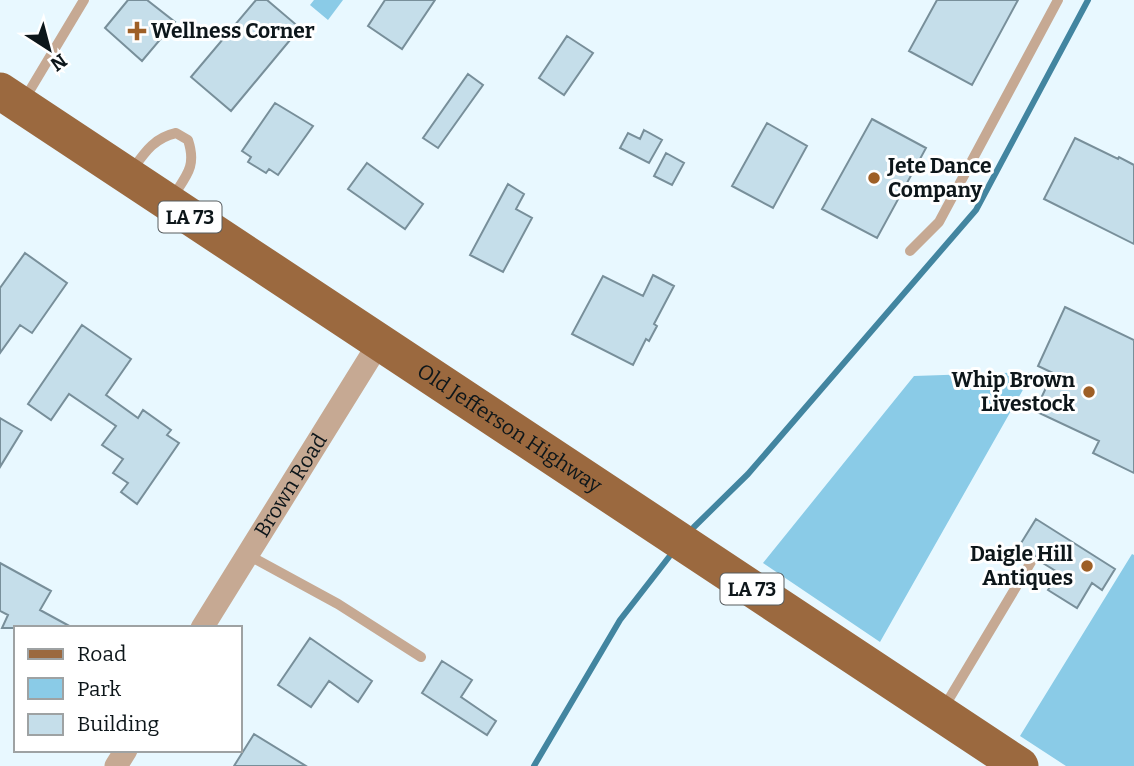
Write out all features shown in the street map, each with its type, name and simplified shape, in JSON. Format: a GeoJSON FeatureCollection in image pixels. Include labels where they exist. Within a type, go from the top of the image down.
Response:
{"type":"FeatureCollection","features":[{"type":"Feature","properties":{"kind":"main road","name":"Old Jefferson Highway"},"geometry":{"type":"LineString","coordinates":[[10,98],[1020,766]]}},
{"type":"Feature","properties":{"kind":"street","name":"Brown Road"},"geometry":{"type":"LineString","coordinates":[[203,626],[379,343]]}},
{"type":"Feature","properties":{"kind":"lane"},"geometry":{"type":"LineString","coordinates":[[10,98],[83,0]]}},
{"type":"Feature","properties":{"kind":"lane"},"geometry":{"type":"LineString","coordinates":[[910,251],[939,222],[1058,0]]}},
{"type":"Feature","properties":{"kind":"lane"},"geometry":{"type":"LineString","coordinates":[[128,176],[149,147],[163,136],[176,133],[188,140],[193,155],[190,171],[168,203]]}},
{"type":"Feature","properties":{"kind":"lane"},"geometry":{"type":"LineString","coordinates":[[248,555],[338,604],[421,657]]}},
{"type":"Feature","properties":{"kind":"lane"},"geometry":{"type":"LineString","coordinates":[[940,714],[1031,562]]}},
{"type":"Feature","properties":{"kind":"green space"},"geometry":{"type":"Polygon","coordinates":[[[314,0],[343,0],[328,20],[310,5],[314,0]]]}},
{"type":"Feature","properties":{"kind":"green space"},"geometry":{"type":"Polygon","coordinates":[[[1033,372],[880,642],[763,563],[914,376],[1033,372]]]}},
{"type":"Feature","properties":{"kind":"green space"},"geometry":{"type":"Polygon","coordinates":[[[1132,554],[1134,766],[1066,766],[1020,736],[1132,554]]]}},
{"type":"Feature","properties":{"kind":"building","name":"Wellness Corner"},"geometry":{"type":"Polygon","coordinates":[[[128,0],[147,0],[175,22],[142,61],[105,28],[128,0]]]}},
{"type":"Feature","properties":{"kind":"building"},"geometry":{"type":"Polygon","coordinates":[[[256,0],[267,0],[300,28],[231,111],[191,77],[256,0]]]}},
{"type":"Feature","properties":{"kind":"building"},"geometry":{"type":"Polygon","coordinates":[[[385,0],[435,0],[402,49],[368,26],[385,0]]]}},
{"type":"Feature","properties":{"kind":"building"},"geometry":{"type":"Polygon","coordinates":[[[937,0],[1018,0],[972,85],[909,51],[937,0]]]}},
{"type":"Feature","properties":{"kind":"building"},"geometry":{"type":"Polygon","coordinates":[[[567,36],[593,53],[564,95],[539,78],[567,36]]]}},
{"type":"Feature","properties":{"kind":"building"},"geometry":{"type":"Polygon","coordinates":[[[468,74],[483,85],[438,148],[423,138],[468,74]]]}},
{"type":"Feature","properties":{"kind":"building"},"geometry":{"type":"Polygon","coordinates":[[[275,103],[313,126],[278,175],[269,169],[266,173],[248,162],[251,157],[242,151],[275,103]]]}},
{"type":"Feature","properties":{"kind":"building","name":"Jete Dance Company"},"geometry":{"type":"Polygon","coordinates":[[[872,119],[926,148],[877,238],[822,209],[872,119]]]}},
{"type":"Feature","properties":{"kind":"building"},"geometry":{"type":"Polygon","coordinates":[[[767,123],[807,146],[773,208],[732,186],[767,123]]]}},
{"type":"Feature","properties":{"kind":"building"},"geometry":{"type":"Polygon","coordinates":[[[644,130],[662,140],[649,163],[620,148],[628,133],[640,139],[644,130]]]}},
{"type":"Feature","properties":{"kind":"building"},"geometry":{"type":"Polygon","coordinates":[[[1075,138],[1134,165],[1134,244],[1044,199],[1075,138]]]}},
{"type":"Feature","properties":{"kind":"building"},"geometry":{"type":"Polygon","coordinates":[[[666,153],[684,163],[672,185],[654,176],[666,153]]]}},
{"type":"Feature","properties":{"kind":"building"},"geometry":{"type":"Polygon","coordinates":[[[367,163],[423,204],[405,229],[348,189],[367,163]]]}},
{"type":"Feature","properties":{"kind":"building"},"geometry":{"type":"Polygon","coordinates":[[[508,184],[524,194],[516,209],[532,218],[503,272],[470,255],[508,184]]]}},
{"type":"Feature","properties":{"kind":"building"},"geometry":{"type":"Polygon","coordinates":[[[25,253],[67,283],[32,333],[20,325],[0,353],[0,288],[25,253]]]}},
{"type":"Feature","properties":{"kind":"building"},"geometry":{"type":"Polygon","coordinates":[[[653,275],[674,286],[654,324],[657,326],[649,341],[646,339],[633,365],[572,334],[603,276],[643,296],[653,275]]]}},
{"type":"Feature","properties":{"kind":"building","name":"Whip Brown Livestock"},"geometry":{"type":"Polygon","coordinates":[[[1065,307],[1134,340],[1134,473],[1093,453],[1099,441],[1035,411],[1053,373],[1038,366],[1065,307]]]}},
{"type":"Feature","properties":{"kind":"building"},"geometry":{"type":"Polygon","coordinates":[[[82,325],[131,359],[106,395],[138,418],[143,410],[171,430],[167,435],[179,443],[137,504],[121,492],[128,483],[113,473],[123,459],[102,445],[116,426],[69,394],[51,420],[28,404],[82,325]]]}},
{"type":"Feature","properties":{"kind":"building"},"geometry":{"type":"Polygon","coordinates":[[[0,418],[22,431],[0,467],[0,418]]]}},
{"type":"Feature","properties":{"kind":"building","name":"Daigle Hill Antiques"},"geometry":{"type":"Polygon","coordinates":[[[1036,519],[1115,569],[1102,590],[1092,583],[1077,608],[1048,590],[1059,573],[1036,556],[1018,548],[1036,519]]]}},
{"type":"Feature","properties":{"kind":"building"},"geometry":{"type":"Polygon","coordinates":[[[0,563],[51,591],[40,610],[69,626],[2,628],[8,615],[0,611],[0,563]]]}},
{"type":"Feature","properties":{"kind":"building"},"geometry":{"type":"Polygon","coordinates":[[[310,638],[372,681],[358,702],[329,681],[311,707],[278,685],[310,638]]]}},
{"type":"Feature","properties":{"kind":"building"},"geometry":{"type":"Polygon","coordinates":[[[442,661],[472,680],[461,697],[496,721],[487,735],[422,693],[442,661]]]}},
{"type":"Feature","properties":{"kind":"building"},"geometry":{"type":"Polygon","coordinates":[[[254,734],[306,766],[234,766],[254,734]]]}},
{"type":"Feature","properties":{"kind":"waterway"},"geometry":{"type":"LineString","coordinates":[[694,527],[748,474],[976,210],[1088,0]]}},
{"type":"Feature","properties":{"kind":"waterway"},"geometry":{"type":"LineString","coordinates":[[534,766],[620,620],[669,557]]}},
{"type":"Feature","properties":{"kind":"place","name":"Wellness Corner"},"geometry":{"type":"Point","coordinates":[137,31]}},
{"type":"Feature","properties":{"kind":"place","name":"Jete Dance Company"},"geometry":{"type":"Point","coordinates":[874,178]}},
{"type":"Feature","properties":{"kind":"place","name":"Whip Brown Livestock"},"geometry":{"type":"Point","coordinates":[1089,392]}},
{"type":"Feature","properties":{"kind":"place","name":"Daigle Hill Antiques"},"geometry":{"type":"Point","coordinates":[1087,566]}}]}
